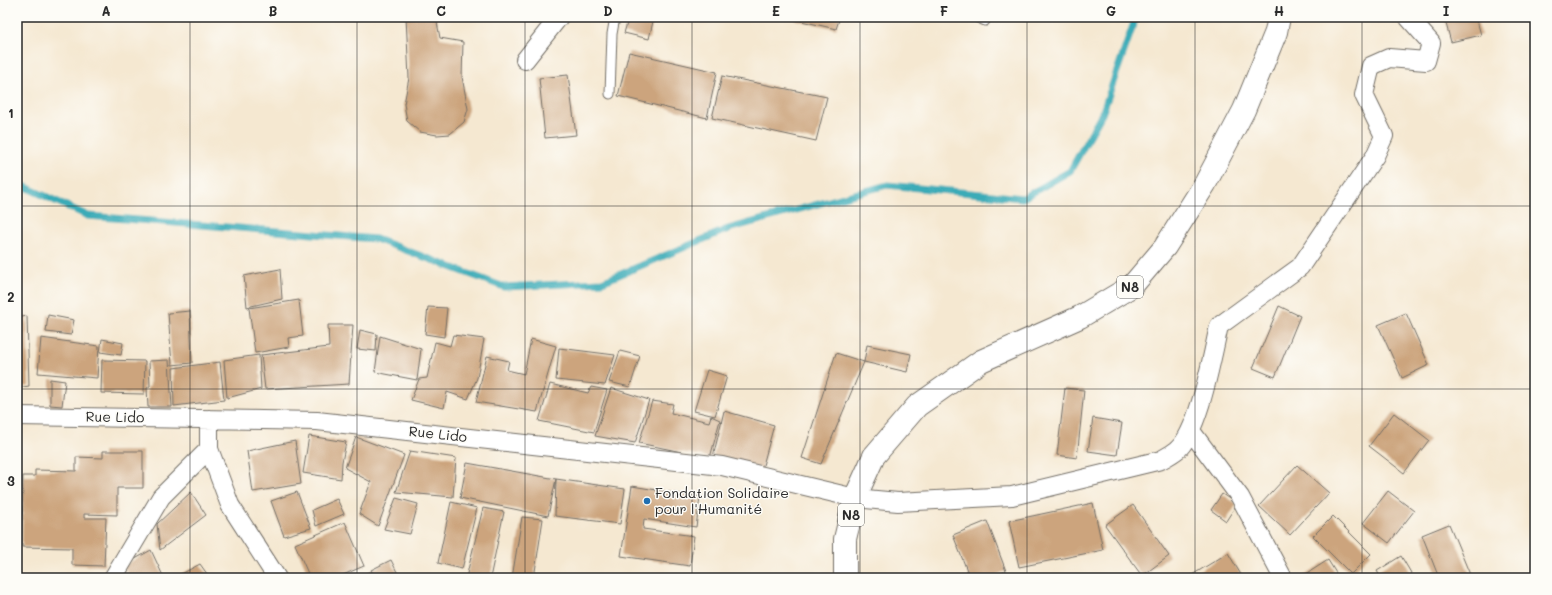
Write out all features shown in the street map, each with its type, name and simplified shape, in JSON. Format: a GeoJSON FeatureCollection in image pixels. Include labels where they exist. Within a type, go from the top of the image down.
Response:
{"type":"FeatureCollection","features":[{"type":"Feature","properties":{"kind":"highway","name":"N8"},"geometry":{"type":"LineString","coordinates":[[845,578],[845,539],[855,498],[874,456],[917,406],[981,361],[1080,317],[1132,286],[1165,247],[1206,184],[1244,110],[1276,32],[1279,17]]}},
{"type":"Feature","properties":{"kind":"street"},"geometry":{"type":"LineString","coordinates":[[525,60],[558,17]]}},
{"type":"Feature","properties":{"kind":"street"},"geometry":{"type":"LineString","coordinates":[[1283,578],[1240,497],[1192,431],[1206,385],[1219,326],[1300,267],[1375,156],[1384,136],[1364,95],[1371,66],[1389,58],[1426,61],[1431,43],[1408,17]]}},
{"type":"Feature","properties":{"kind":"street","name":"Rue Lido"},"geometry":{"type":"LineString","coordinates":[[17,416],[317,421],[722,466],[855,498],[898,502],[1012,496],[1161,460],[1178,449],[1192,431]]}},
{"type":"Feature","properties":{"kind":"street"},"geometry":{"type":"LineString","coordinates":[[209,419],[209,449],[230,506],[277,578]]}},
{"type":"Feature","properties":{"kind":"street"},"geometry":{"type":"LineString","coordinates":[[112,578],[161,497],[209,449]]}},
{"type":"Feature","properties":{"kind":"lane"},"geometry":{"type":"LineString","coordinates":[[610,94],[612,34],[615,17]]}},
{"type":"Feature","properties":{"kind":"lane"},"geometry":{"type":"LineString","coordinates":[[976,17],[985,21]]}},
{"type":"Feature","properties":{"kind":"building"},"geometry":{"type":"Polygon","coordinates":[[[406,17],[436,17],[440,38],[463,42],[462,77],[468,109],[464,122],[450,134],[437,135],[420,132],[407,121],[404,104],[409,78],[406,17]]]}},
{"type":"Feature","properties":{"kind":"building"},"geometry":{"type":"Polygon","coordinates":[[[629,17],[654,17],[649,39],[624,33],[629,17]]]}},
{"type":"Feature","properties":{"kind":"building"},"geometry":{"type":"Polygon","coordinates":[[[784,17],[840,17],[836,29],[784,17]]]}},
{"type":"Feature","properties":{"kind":"building"},"geometry":{"type":"Polygon","coordinates":[[[1459,17],[1476,17],[1481,35],[1451,42],[1445,20],[1459,17]]]}},
{"type":"Feature","properties":{"kind":"building"},"geometry":{"type":"Polygon","coordinates":[[[1523,17],[1533,17],[1529,22],[1523,17]]]}},
{"type":"Feature","properties":{"kind":"building"},"geometry":{"type":"Polygon","coordinates":[[[629,52],[717,72],[707,118],[618,96],[629,52]]]}},
{"type":"Feature","properties":{"kind":"building"},"geometry":{"type":"Polygon","coordinates":[[[568,75],[576,135],[545,138],[539,78],[568,75]]]}},
{"type":"Feature","properties":{"kind":"building"},"geometry":{"type":"Polygon","coordinates":[[[722,76],[827,97],[816,141],[712,118],[722,76]]]}},
{"type":"Feature","properties":{"kind":"building"},"geometry":{"type":"Polygon","coordinates":[[[280,269],[282,299],[247,307],[244,276],[280,269]]]}},
{"type":"Feature","properties":{"kind":"building"},"geometry":{"type":"Polygon","coordinates":[[[299,300],[303,336],[288,338],[289,347],[255,353],[249,308],[299,300]]]}},
{"type":"Feature","properties":{"kind":"building"},"geometry":{"type":"Polygon","coordinates":[[[1279,306],[1300,316],[1275,377],[1253,368],[1279,306]]]}},
{"type":"Feature","properties":{"kind":"building"},"geometry":{"type":"Polygon","coordinates":[[[428,307],[447,308],[444,337],[425,334],[428,307]]]}},
{"type":"Feature","properties":{"kind":"building"},"geometry":{"type":"Polygon","coordinates":[[[190,311],[192,363],[172,365],[168,313],[190,311]]]}},
{"type":"Feature","properties":{"kind":"building"},"geometry":{"type":"Polygon","coordinates":[[[1406,313],[1429,365],[1402,378],[1378,325],[1406,313]]]}},
{"type":"Feature","properties":{"kind":"building"},"geometry":{"type":"Polygon","coordinates":[[[48,315],[74,320],[71,335],[46,332],[48,315]]]}},
{"type":"Feature","properties":{"kind":"building"},"geometry":{"type":"Polygon","coordinates":[[[27,316],[29,386],[17,388],[17,318],[27,316]]]}},
{"type":"Feature","properties":{"kind":"building"},"geometry":{"type":"Polygon","coordinates":[[[328,325],[353,325],[349,384],[265,389],[261,355],[329,347],[328,325]]]}},
{"type":"Feature","properties":{"kind":"building"},"geometry":{"type":"Polygon","coordinates":[[[360,330],[377,334],[376,351],[357,349],[360,330]]]}},
{"type":"Feature","properties":{"kind":"building"},"geometry":{"type":"Polygon","coordinates":[[[453,335],[484,339],[477,378],[468,399],[447,392],[444,408],[411,400],[419,379],[427,378],[435,342],[450,346],[453,335]]]}},
{"type":"Feature","properties":{"kind":"building"},"geometry":{"type":"Polygon","coordinates":[[[380,336],[421,349],[417,380],[375,372],[380,336]]]}},
{"type":"Feature","properties":{"kind":"building"},"geometry":{"type":"Polygon","coordinates":[[[41,338],[99,346],[97,378],[38,373],[41,338]]]}},
{"type":"Feature","properties":{"kind":"building"},"geometry":{"type":"Polygon","coordinates":[[[102,339],[123,343],[121,355],[100,352],[102,339]]]}},
{"type":"Feature","properties":{"kind":"building"},"geometry":{"type":"Polygon","coordinates":[[[531,339],[556,346],[537,412],[476,402],[487,356],[509,361],[507,370],[524,374],[531,339]]]}},
{"type":"Feature","properties":{"kind":"building"},"geometry":{"type":"Polygon","coordinates":[[[867,345],[911,354],[907,372],[864,362],[867,345]]]}},
{"type":"Feature","properties":{"kind":"building"},"geometry":{"type":"Polygon","coordinates":[[[559,348],[615,355],[605,385],[556,380],[559,348]]]}},
{"type":"Feature","properties":{"kind":"building"},"geometry":{"type":"Polygon","coordinates":[[[620,351],[640,356],[630,387],[609,382],[620,351]]]}},
{"type":"Feature","properties":{"kind":"building"},"geometry":{"type":"Polygon","coordinates":[[[836,353],[864,362],[821,464],[802,458],[836,353]]]}},
{"type":"Feature","properties":{"kind":"building"},"geometry":{"type":"Polygon","coordinates":[[[259,355],[261,389],[227,398],[224,360],[259,355]]]}},
{"type":"Feature","properties":{"kind":"building"},"geometry":{"type":"Polygon","coordinates":[[[102,360],[145,361],[144,394],[101,393],[102,360]]]}},
{"type":"Feature","properties":{"kind":"building"},"geometry":{"type":"Polygon","coordinates":[[[169,360],[172,407],[148,407],[147,388],[150,386],[149,361],[169,360]]]}},
{"type":"Feature","properties":{"kind":"building"},"geometry":{"type":"Polygon","coordinates":[[[220,362],[224,400],[174,406],[173,368],[220,362]]]}},
{"type":"Feature","properties":{"kind":"building"},"geometry":{"type":"Polygon","coordinates":[[[707,370],[727,376],[715,416],[694,411],[707,370]]]}},
{"type":"Feature","properties":{"kind":"building"},"geometry":{"type":"Polygon","coordinates":[[[50,379],[65,381],[62,406],[50,405],[50,379]]]}},
{"type":"Feature","properties":{"kind":"building"},"geometry":{"type":"Polygon","coordinates":[[[550,384],[588,393],[591,387],[607,390],[594,432],[539,421],[550,384]]]}},
{"type":"Feature","properties":{"kind":"building"},"geometry":{"type":"Polygon","coordinates":[[[611,388],[649,400],[635,443],[595,436],[611,388]]]}},
{"type":"Feature","properties":{"kind":"building"},"geometry":{"type":"Polygon","coordinates":[[[1065,388],[1084,390],[1077,458],[1057,455],[1065,388]]]}},
{"type":"Feature","properties":{"kind":"building"},"geometry":{"type":"Polygon","coordinates":[[[652,401],[673,404],[671,413],[709,422],[711,416],[720,420],[710,458],[639,443],[652,401]]]}},
{"type":"Feature","properties":{"kind":"building"},"geometry":{"type":"Polygon","coordinates":[[[724,411],[774,425],[762,469],[713,457],[724,411]]]}},
{"type":"Feature","properties":{"kind":"building"},"geometry":{"type":"Polygon","coordinates":[[[1394,413],[1429,440],[1404,473],[1369,446],[1394,413]]]}},
{"type":"Feature","properties":{"kind":"building"},"geometry":{"type":"Polygon","coordinates":[[[1093,418],[1122,423],[1117,455],[1088,451],[1093,418]]]}},
{"type":"Feature","properties":{"kind":"building"},"geometry":{"type":"Polygon","coordinates":[[[309,436],[346,442],[342,462],[341,479],[303,473],[309,436]]]}},
{"type":"Feature","properties":{"kind":"building"},"geometry":{"type":"Polygon","coordinates":[[[356,437],[404,455],[378,526],[359,514],[371,482],[345,468],[356,437]]]}},
{"type":"Feature","properties":{"kind":"building"},"geometry":{"type":"Polygon","coordinates":[[[295,441],[301,484],[253,492],[247,451],[295,441]]]}},
{"type":"Feature","properties":{"kind":"building"},"geometry":{"type":"Polygon","coordinates":[[[103,451],[143,451],[143,488],[117,488],[117,515],[84,514],[84,518],[106,518],[104,566],[72,565],[72,548],[22,547],[23,476],[35,476],[35,470],[76,471],[76,457],[103,458],[103,451]]]}},
{"type":"Feature","properties":{"kind":"building"},"geometry":{"type":"Polygon","coordinates":[[[410,451],[456,458],[453,497],[396,492],[410,451]]]}},
{"type":"Feature","properties":{"kind":"building"},"geometry":{"type":"Polygon","coordinates":[[[467,463],[556,479],[548,516],[460,498],[467,463]]]}},
{"type":"Feature","properties":{"kind":"building"},"geometry":{"type":"Polygon","coordinates":[[[1297,465],[1329,493],[1290,535],[1259,506],[1297,465]]]}},
{"type":"Feature","properties":{"kind":"building"},"geometry":{"type":"Polygon","coordinates":[[[556,479],[625,489],[620,524],[555,516],[556,479]]]}},
{"type":"Feature","properties":{"kind":"building"},"geometry":{"type":"Polygon","coordinates":[[[632,486],[700,497],[696,527],[644,519],[643,529],[694,536],[690,566],[621,556],[632,486]]]}},
{"type":"Feature","properties":{"kind":"building"},"geometry":{"type":"Polygon","coordinates":[[[1388,491],[1414,511],[1389,543],[1363,523],[1388,491]]]}},
{"type":"Feature","properties":{"kind":"building"},"geometry":{"type":"Polygon","coordinates":[[[191,492],[206,515],[160,550],[157,524],[191,492]]]}},
{"type":"Feature","properties":{"kind":"building"},"geometry":{"type":"Polygon","coordinates":[[[297,492],[311,528],[284,536],[271,501],[297,492]]]}},
{"type":"Feature","properties":{"kind":"building"},"geometry":{"type":"Polygon","coordinates":[[[1222,494],[1237,504],[1226,521],[1211,510],[1222,494]]]}},
{"type":"Feature","properties":{"kind":"building"},"geometry":{"type":"Polygon","coordinates":[[[396,498],[418,504],[410,534],[384,529],[396,498]]]}},
{"type":"Feature","properties":{"kind":"building"},"geometry":{"type":"Polygon","coordinates":[[[337,499],[344,514],[316,526],[312,510],[337,499]]]}},
{"type":"Feature","properties":{"kind":"building"},"geometry":{"type":"Polygon","coordinates":[[[451,502],[477,508],[462,569],[438,563],[451,502]]]}},
{"type":"Feature","properties":{"kind":"building"},"geometry":{"type":"Polygon","coordinates":[[[1093,503],[1103,550],[1019,567],[1009,521],[1093,503]]]}},
{"type":"Feature","properties":{"kind":"building"},"geometry":{"type":"Polygon","coordinates":[[[1133,505],[1169,556],[1142,576],[1105,525],[1133,505]]]}},
{"type":"Feature","properties":{"kind":"building"},"geometry":{"type":"Polygon","coordinates":[[[483,508],[504,512],[490,578],[466,578],[483,508]]]}},
{"type":"Feature","properties":{"kind":"building"},"geometry":{"type":"Polygon","coordinates":[[[1333,516],[1371,554],[1351,574],[1313,536],[1333,516]]]}},
{"type":"Feature","properties":{"kind":"building"},"geometry":{"type":"Polygon","coordinates":[[[522,517],[543,519],[534,578],[512,578],[522,517]]]}},
{"type":"Feature","properties":{"kind":"building"},"geometry":{"type":"Polygon","coordinates":[[[987,521],[1006,571],[989,578],[970,578],[953,535],[987,521]]]}},
{"type":"Feature","properties":{"kind":"building"},"geometry":{"type":"Polygon","coordinates":[[[345,522],[364,566],[336,578],[310,578],[295,544],[345,522]]]}},
{"type":"Feature","properties":{"kind":"building"},"geometry":{"type":"Polygon","coordinates":[[[1449,524],[1471,577],[1470,578],[1439,578],[1422,535],[1449,524]]]}},
{"type":"Feature","properties":{"kind":"building"},"geometry":{"type":"Polygon","coordinates":[[[151,550],[164,578],[131,578],[123,566],[151,550]]]}},
{"type":"Feature","properties":{"kind":"building"},"geometry":{"type":"Polygon","coordinates":[[[1228,553],[1243,578],[1187,578],[1228,553]]]}},
{"type":"Feature","properties":{"kind":"building"},"geometry":{"type":"Polygon","coordinates":[[[1401,556],[1414,578],[1381,578],[1377,571],[1401,556]]]}},
{"type":"Feature","properties":{"kind":"building"},"geometry":{"type":"Polygon","coordinates":[[[391,560],[400,578],[375,578],[371,570],[391,560]]]}},
{"type":"Feature","properties":{"kind":"building"},"geometry":{"type":"Polygon","coordinates":[[[1328,560],[1339,578],[1300,578],[1328,560]]]}},
{"type":"Feature","properties":{"kind":"building"},"geometry":{"type":"Polygon","coordinates":[[[200,564],[210,578],[174,578],[200,564]]]}},
{"type":"Feature","properties":{"kind":"building"},"geometry":{"type":"Polygon","coordinates":[[[370,572],[372,578],[355,578],[370,572]]]}},
{"type":"Feature","properties":{"kind":"building"},"geometry":{"type":"Polygon","coordinates":[[[770,575],[771,578],[760,578],[760,577],[770,575]]]}},
{"type":"Feature","properties":{"kind":"waterway"},"geometry":{"type":"LineString","coordinates":[[17,183],[88,216],[376,239],[504,287],[602,282],[728,229],[887,185],[1023,198],[1070,171],[1102,114],[1136,17]]}},
{"type":"Feature","properties":{"kind":"place","name":"Fondation Solidaire pour l'Humanité"},"geometry":{"type":"Point","coordinates":[647,501]}}]}
